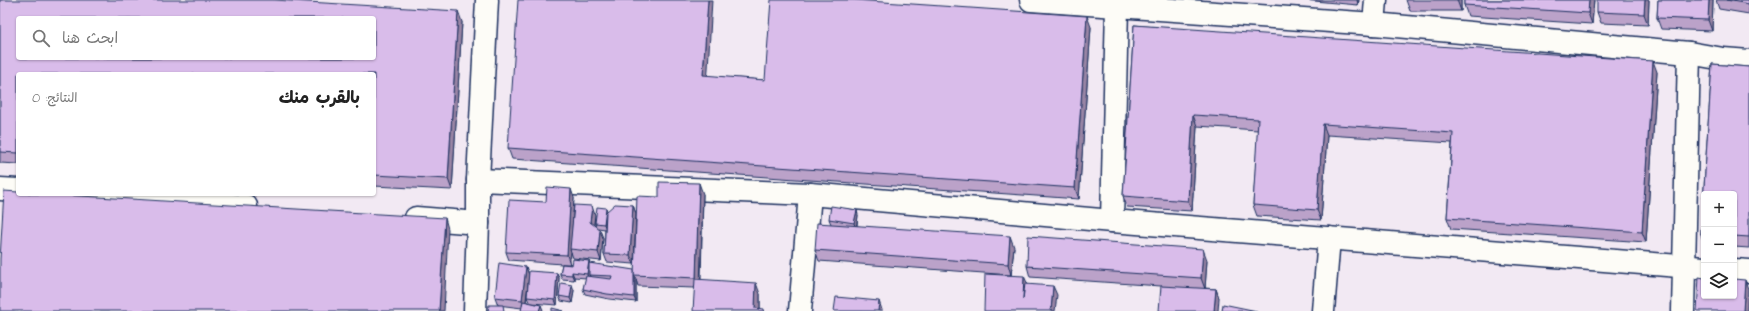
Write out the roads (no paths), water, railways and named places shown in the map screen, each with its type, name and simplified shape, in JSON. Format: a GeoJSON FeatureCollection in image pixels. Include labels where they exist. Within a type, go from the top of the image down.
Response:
{"type":"FeatureCollection","features":[{"type":"Feature","properties":{"kind":"street"},"geometry":{"type":"LineString","coordinates":[[475,311],[478,180],[487,0]]}},
{"type":"Feature","properties":{"kind":"street"},"geometry":{"type":"LineString","coordinates":[[1031,0],[1374,24],[1689,53],[1723,59],[1749,61]]}},
{"type":"Feature","properties":{"kind":"street"},"geometry":{"type":"LineString","coordinates":[[1374,24],[1376,0]]}},
{"type":"Feature","properties":{"kind":"street"},"geometry":{"type":"LineString","coordinates":[[1112,221],[1117,6]]}},
{"type":"Feature","properties":{"kind":"street"},"geometry":{"type":"LineString","coordinates":[[1682,311],[1689,53]]}},
{"type":"Feature","properties":{"kind":"street"},"geometry":{"type":"LineString","coordinates":[[478,180],[810,194],[1112,221],[1701,268]]}},
{"type":"Feature","properties":{"kind":"street"},"geometry":{"type":"LineString","coordinates":[[0,189],[16,190]]}},
{"type":"Feature","properties":{"kind":"street"},"geometry":{"type":"LineString","coordinates":[[800,311],[810,194]]}},
{"type":"Feature","properties":{"kind":"street"},"geometry":{"type":"LineString","coordinates":[[101,196],[264,208]]}},
{"type":"Feature","properties":{"kind":"street"},"geometry":{"type":"LineString","coordinates":[[399,217],[478,223]]}},
{"type":"Feature","properties":{"kind":"street"},"geometry":{"type":"LineString","coordinates":[[1323,311],[1329,238]]}},
{"type":"Feature","properties":{"kind":"street"},"geometry":{"type":"LineString","coordinates":[[1737,270],[1749,271]]}}]}
